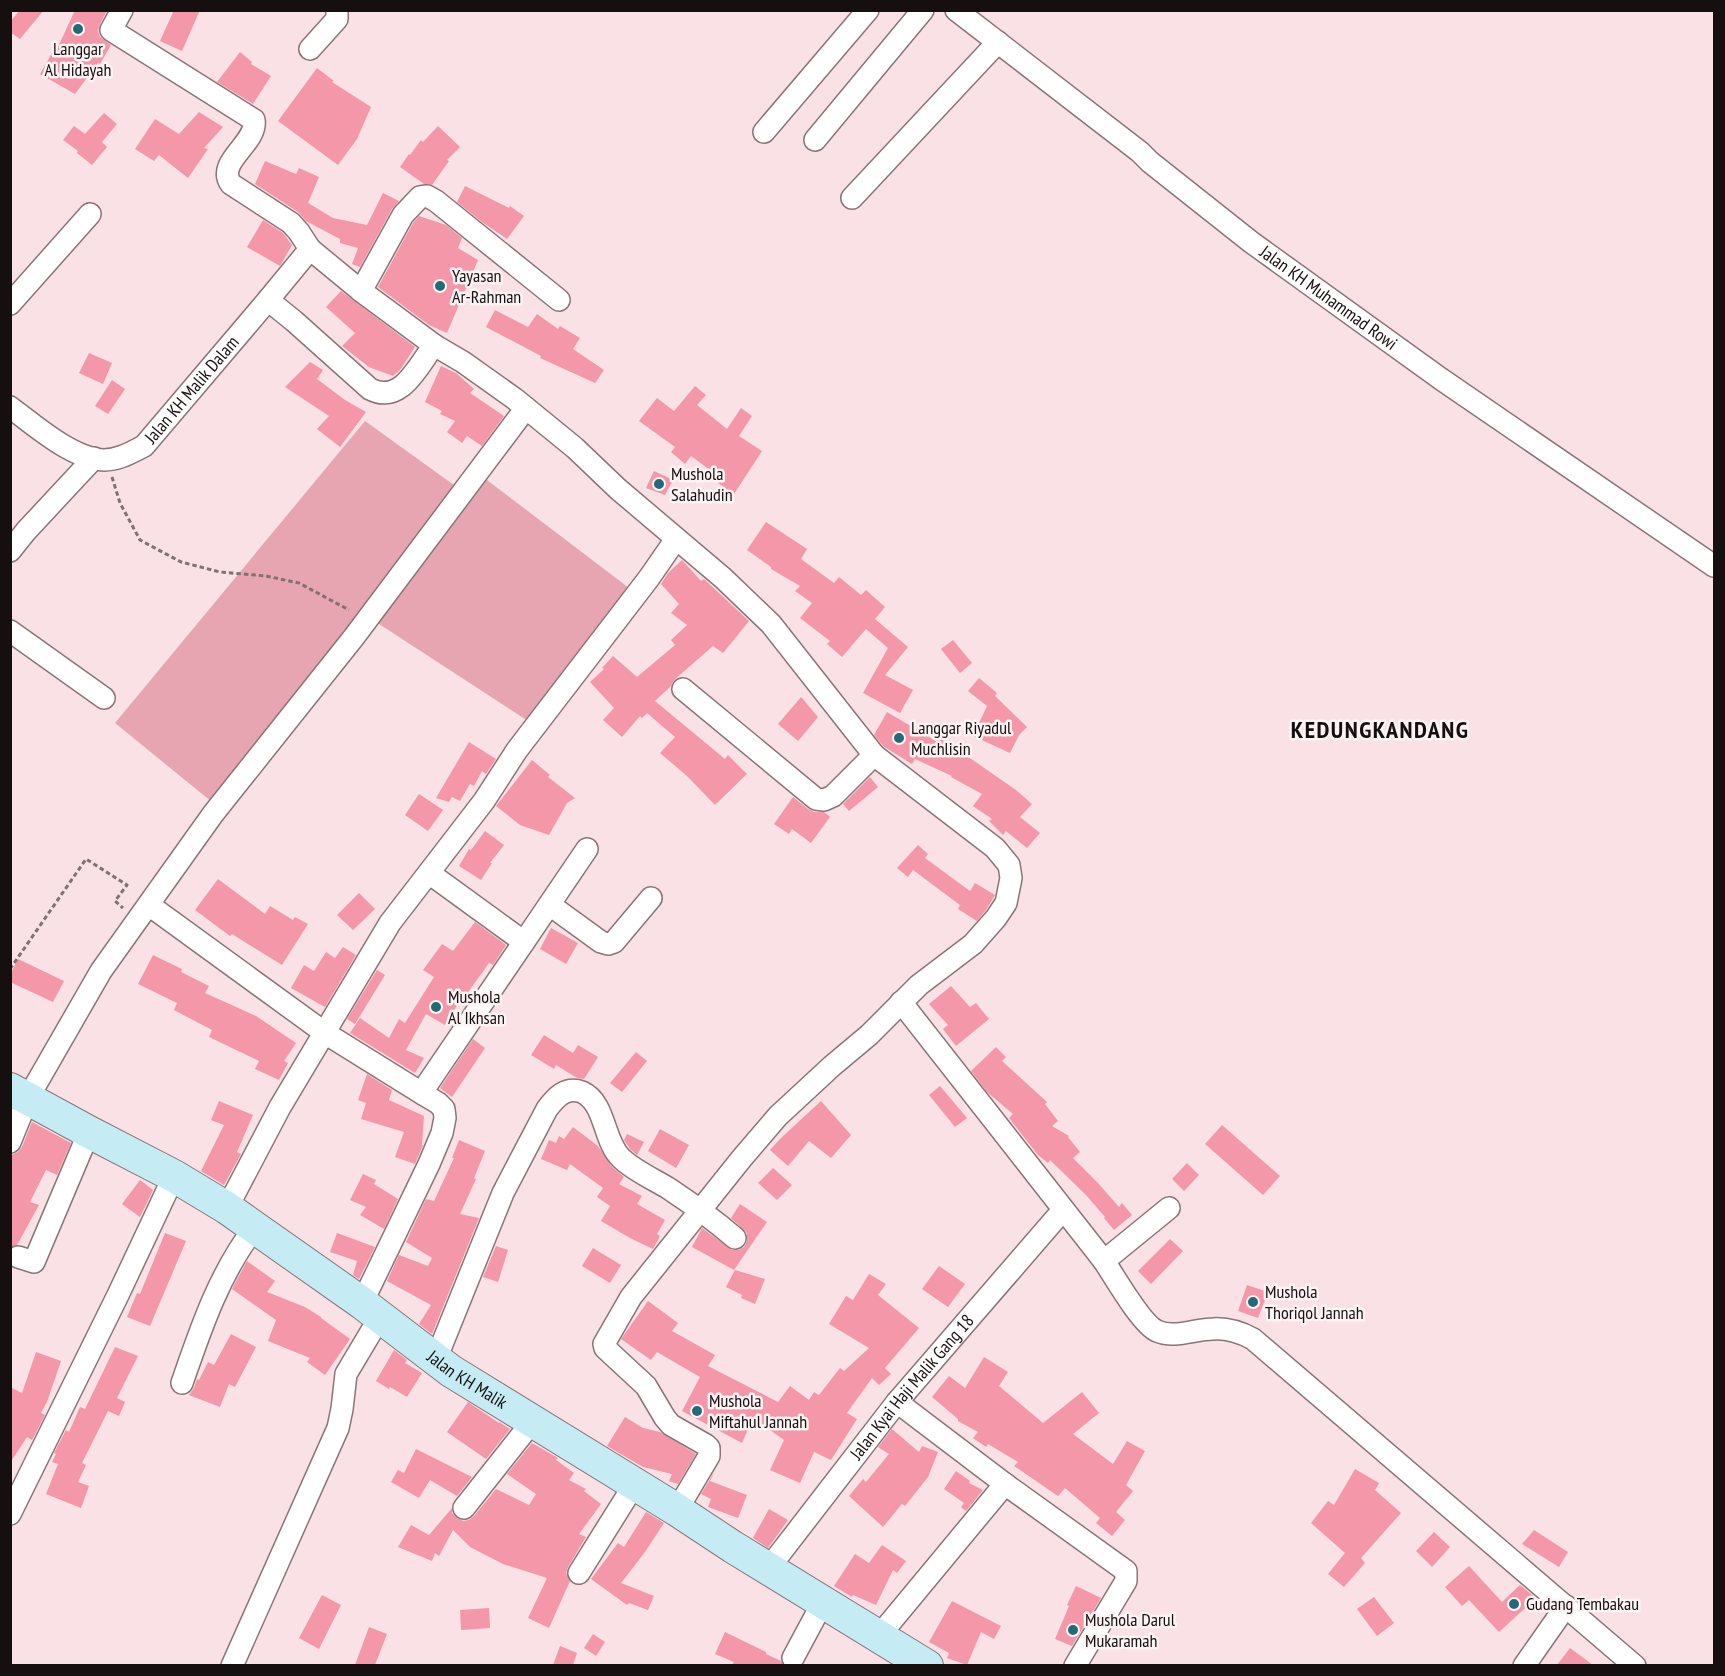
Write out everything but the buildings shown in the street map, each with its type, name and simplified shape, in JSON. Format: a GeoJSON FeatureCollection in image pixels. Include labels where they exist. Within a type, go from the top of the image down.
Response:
{"type":"FeatureCollection","features":[{"type":"Feature","properties":{"kind":"street"},"geometry":{"type":"LineString","coordinates":[[122,10],[111,30],[252,117],[255,129],[227,169],[227,178],[231,184],[291,223],[310,249],[361,291],[434,345],[463,362],[526,408],[575,448],[618,489],[723,578],[771,624],[874,755],[995,848],[1009,865],[1011,878],[1006,903],[996,918],[973,944],[919,985],[869,1035],[778,1116],[741,1158],[631,1297],[604,1346],[646,1386],[671,1425],[709,1448],[708,1456],[677,1510]]}},
{"type":"Feature","properties":{"kind":"street"},"geometry":{"type":"LineString","coordinates":[[310,49],[338,19],[337,10]]}},
{"type":"Feature","properties":{"kind":"street"},"geometry":{"type":"LineString","coordinates":[[764,132],[868,10]]}},
{"type":"Feature","properties":{"kind":"street"},"geometry":{"type":"LineString","coordinates":[[815,140],[923,10]]}},
{"type":"Feature","properties":{"kind":"street","name":"Jalan KH Muhammad Rowi"},"geometry":{"type":"LineString","coordinates":[[956,10],[1140,152],[1251,242],[1441,379],[1714,566]]}},
{"type":"Feature","properties":{"kind":"street"},"geometry":{"type":"LineString","coordinates":[[852,198],[998,42]]}},
{"type":"Feature","properties":{"kind":"street"},"geometry":{"type":"LineString","coordinates":[[361,291],[403,214],[420,197],[427,196],[559,300]]}},
{"type":"Feature","properties":{"kind":"street"},"geometry":{"type":"LineString","coordinates":[[10,304],[90,214]]}},
{"type":"Feature","properties":{"kind":"street","name":"Jalan KH Malik Dalam"},"geometry":{"type":"LineString","coordinates":[[100,459],[126,455],[144,446],[310,249]]}},
{"type":"Feature","properties":{"kind":"street"},"geometry":{"type":"LineString","coordinates":[[268,300],[376,393],[386,395],[408,381],[434,345]]}},
{"type":"Feature","properties":{"kind":"street"},"geometry":{"type":"LineString","coordinates":[[10,408],[60,444],[100,459],[26,531],[10,551]]}},
{"type":"Feature","properties":{"kind":"street"},"geometry":{"type":"LineString","coordinates":[[10,1142],[20,1094],[101,970],[213,814],[367,620],[526,408]]}},
{"type":"Feature","properties":{"kind":"street"},"geometry":{"type":"LineString","coordinates":[[227,1208],[280,1107],[390,923],[484,801],[517,750],[649,578],[676,538]]}},
{"type":"Feature","properties":{"kind":"street"},"geometry":{"type":"LineString","coordinates":[[10,631],[104,698]]}},
{"type":"Feature","properties":{"kind":"street"},"geometry":{"type":"LineString","coordinates":[[683,689],[816,799],[824,800],[833,796],[874,755]]}},
{"type":"Feature","properties":{"kind":"street"},"geometry":{"type":"LineString","coordinates":[[423,1094],[429,1080],[586,849]]}},
{"type":"Feature","properties":{"kind":"street"},"geometry":{"type":"LineString","coordinates":[[429,873],[524,942]]}},
{"type":"Feature","properties":{"kind":"street"},"geometry":{"type":"LineString","coordinates":[[550,905],[601,942],[608,944],[614,942],[651,898]]}},
{"type":"Feature","properties":{"kind":"street"},"geometry":{"type":"LineString","coordinates":[[149,905],[325,1033],[438,1103],[444,1109],[445,1118],[442,1133],[346,1374],[338,1428],[232,1665]]}},
{"type":"Feature","properties":{"kind":"street"},"geometry":{"type":"LineString","coordinates":[[901,1002],[1104,1261],[1144,1320],[1158,1332],[1176,1334],[1228,1329],[1253,1339],[1635,1665]]}},
{"type":"Feature","properties":{"kind":"street"},"geometry":{"type":"LineString","coordinates":[[435,1359],[503,1192],[548,1109],[555,1098],[564,1092],[570,1090],[582,1092],[593,1101],[604,1120],[610,1142],[622,1160],[701,1209],[735,1238]]}},
{"type":"Feature","properties":{"kind":"street","name":"Jalan KH Malik"},"geometry":{"type":"LineString","coordinates":[[20,1094],[174,1176],[227,1208],[371,1310],[451,1371],[677,1510],[768,1569],[927,1665]]}},
{"type":"Feature","properties":{"kind":"street"},"geometry":{"type":"LineString","coordinates":[[18,1257],[34,1262],[89,1132]]}},
{"type":"Feature","properties":{"kind":"street"},"geometry":{"type":"LineString","coordinates":[[10,1514],[174,1176]]}},
{"type":"Feature","properties":{"kind":"street"},"geometry":{"type":"LineString","coordinates":[[1104,1261],[1169,1208]]}},
{"type":"Feature","properties":{"kind":"street","name":"Jalan Kyai Haji Malik Gang 18"},"geometry":{"type":"LineString","coordinates":[[768,1569],[897,1402],[1063,1210]]}},
{"type":"Feature","properties":{"kind":"street"},"geometry":{"type":"LineString","coordinates":[[182,1383],[206,1313],[241,1245],[255,1227]]}},
{"type":"Feature","properties":{"kind":"street"},"geometry":{"type":"LineString","coordinates":[[897,1402],[1005,1484],[1126,1570],[1126,1581],[1074,1665]]}},
{"type":"Feature","properties":{"kind":"street"},"geometry":{"type":"LineString","coordinates":[[464,1508],[532,1422]]}},
{"type":"Feature","properties":{"kind":"street"},"geometry":{"type":"LineString","coordinates":[[879,1636],[1005,1484]]}},
{"type":"Feature","properties":{"kind":"street"},"geometry":{"type":"LineString","coordinates":[[579,1573],[634,1485]]}},
{"type":"Feature","properties":{"kind":"street"},"geometry":{"type":"LineString","coordinates":[[793,1658],[823,1602]]}},
{"type":"Feature","properties":{"kind":"street"},"geometry":{"type":"LineString","coordinates":[[1524,1665],[1566,1606]]}},
{"type":"Feature","properties":{"kind":"path"},"geometry":{"type":"LineString","coordinates":[[100,459],[140,540],[181,562],[220,572],[266,576],[299,583],[367,620]]}},
{"type":"Feature","properties":{"kind":"path"},"geometry":{"type":"LineString","coordinates":[[10,969],[86,859],[127,885],[115,901],[123,908]]}},
{"type":"Feature","properties":{"kind":"shaded area"},"geometry":{"type":"Polygon","coordinates":[[[365,421],[458,488],[212,802],[115,723],[365,421]]]}},
{"type":"Feature","properties":{"kind":"shaded area"},"geometry":{"type":"Polygon","coordinates":[[[483,477],[633,591],[531,723],[376,622],[483,477]]]}},
{"type":"Feature","properties":{"kind":"place","name":"Langgar Al Hidayah"},"geometry":{"type":"Point","coordinates":[78,29]}},
{"type":"Feature","properties":{"kind":"place","name":"Yayasan Ar-Rahman"},"geometry":{"type":"Point","coordinates":[440,286]}},
{"type":"Feature","properties":{"kind":"place","name":"Mushola Salahudin"},"geometry":{"type":"Point","coordinates":[659,484]}},
{"type":"Feature","properties":{"kind":"place","name":"Langgar Riyadul Muchlisin"},"geometry":{"type":"Point","coordinates":[899,738]}},
{"type":"Feature","properties":{"kind":"place","name":"Mushola Al Ikhsan"},"geometry":{"type":"Point","coordinates":[436,1007]}},
{"type":"Feature","properties":{"kind":"place","name":"Mushola Thoriqol Jannah"},"geometry":{"type":"Point","coordinates":[1253,1302]}},
{"type":"Feature","properties":{"kind":"place","name":"Mushola Miftahul Jannah"},"geometry":{"type":"Point","coordinates":[697,1411]}},
{"type":"Feature","properties":{"kind":"place","name":"Gudang Tembakau"},"geometry":{"type":"Point","coordinates":[1514,1604]}},
{"type":"Feature","properties":{"kind":"place","name":"Mushola Darul Mukaramah"},"geometry":{"type":"Point","coordinates":[1073,1630]}},
{"type":"Feature","properties":{"kind":"district","name":"KEDUNGKANDANG"},"geometry":{"type":"Point","coordinates":[1380,730]}}]}
